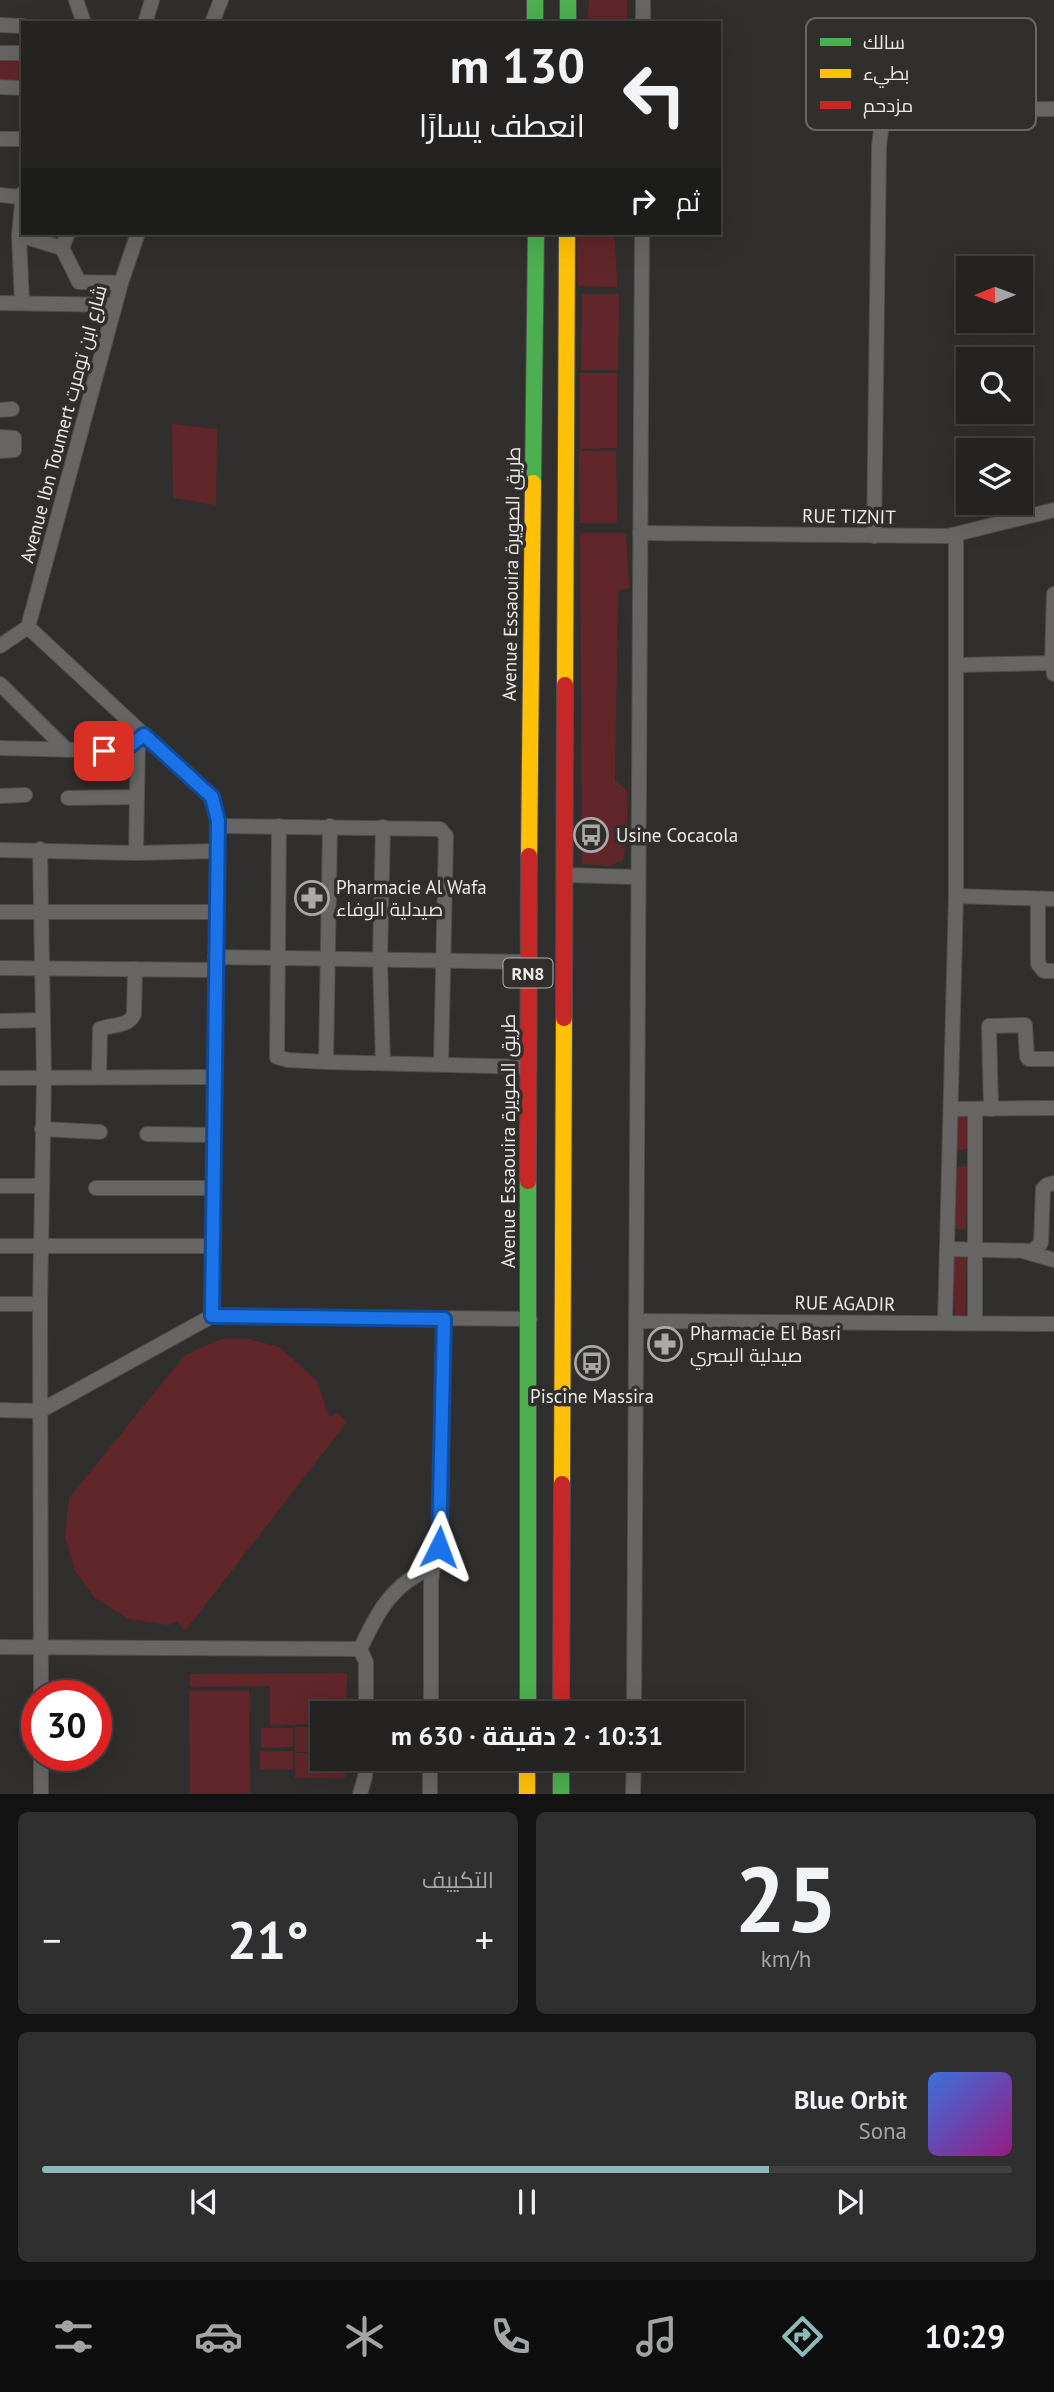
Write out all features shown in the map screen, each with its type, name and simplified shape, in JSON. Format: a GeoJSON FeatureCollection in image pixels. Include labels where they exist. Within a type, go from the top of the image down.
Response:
{"type":"FeatureCollection","features":[{"type":"Feature","properties":{"kind":"main road"},"geometry":{"type":"LineString","coordinates":[[535,21],[536,0]]}},
{"type":"Feature","properties":{"kind":"main road"},"geometry":{"type":"LineString","coordinates":[[568,0],[568,21]]}},
{"type":"Feature","properties":{"kind":"main road","name":"Avenue Essaouira طريق الصويرة"},"geometry":{"type":"LineString","coordinates":[[528,1701],[530,1319],[527,1067],[536,235]]}},
{"type":"Feature","properties":{"kind":"main road","name":"RN8"},"geometry":{"type":"LineString","coordinates":[[561,1701],[567,235]]}},
{"type":"Feature","properties":{"kind":"main road"},"geometry":{"type":"LineString","coordinates":[[527,1771],[527,1794]]}},
{"type":"Feature","properties":{"kind":"main road"},"geometry":{"type":"LineString","coordinates":[[561,1771],[561,1794]]}},
{"type":"Feature","properties":{"kind":"street"},"geometry":{"type":"LineString","coordinates":[[76,0],[82,21]]}},
{"type":"Feature","properties":{"kind":"street"},"geometry":{"type":"LineString","coordinates":[[146,21],[152,0]]}},
{"type":"Feature","properties":{"kind":"street"},"geometry":{"type":"LineString","coordinates":[[213,21],[221,0]]}},
{"type":"Feature","properties":{"kind":"street"},"geometry":{"type":"LineString","coordinates":[[643,0],[643,21]]}},
{"type":"Feature","properties":{"kind":"street"},"geometry":{"type":"LineString","coordinates":[[0,25],[21,26]]}},
{"type":"Feature","properties":{"kind":"street"},"geometry":{"type":"LineString","coordinates":[[0,53],[21,53]]}},
{"type":"Feature","properties":{"kind":"street"},"geometry":{"type":"LineString","coordinates":[[0,87],[21,88]]}},
{"type":"Feature","properties":{"kind":"street"},"geometry":{"type":"LineString","coordinates":[[1036,110],[1054,110]]}},
{"type":"Feature","properties":{"kind":"street"},"geometry":{"type":"LineString","coordinates":[[874,536],[879,147],[882,130]]}},
{"type":"Feature","properties":{"kind":"street"},"geometry":{"type":"LineString","coordinates":[[0,139],[21,139]]}},
{"type":"Feature","properties":{"kind":"street"},"geometry":{"type":"LineString","coordinates":[[0,195],[21,195]]}},
{"type":"Feature","properties":{"kind":"street"},"geometry":{"type":"LineString","coordinates":[[21,208],[19,234],[22,303]]}},
{"type":"Feature","properties":{"kind":"street"},"geometry":{"type":"LineString","coordinates":[[22,235],[62,248],[79,282],[121,283]]}},
{"type":"Feature","properties":{"kind":"street"},"geometry":{"type":"LineString","coordinates":[[62,248],[67,235]]}},
{"type":"Feature","properties":{"kind":"street","name":"Avenue Ibn Toumert شارع ابن تومرت"},"geometry":{"type":"LineString","coordinates":[[28,627],[121,283],[137,235]]}},
{"type":"Feature","properties":{"kind":"street"},"geometry":{"type":"LineString","coordinates":[[634,1701],[642,235]]}},
{"type":"Feature","properties":{"kind":"street"},"geometry":{"type":"LineString","coordinates":[[0,303],[115,305]]}},
{"type":"Feature","properties":{"kind":"street"},"geometry":{"type":"LineString","coordinates":[[0,438],[14,438],[15,450],[0,451]]}},
{"type":"Feature","properties":{"kind":"street","name":"RUE TIZNIT"},"geometry":{"type":"LineString","coordinates":[[640,533],[956,536],[1054,510]]}},
{"type":"Feature","properties":{"kind":"street"},"geometry":{"type":"LineString","coordinates":[[945,1323],[956,896],[956,536]]}},
{"type":"Feature","properties":{"kind":"street"},"geometry":{"type":"LineString","coordinates":[[957,665],[1053,668],[1054,594]]}},
{"type":"Feature","properties":{"kind":"street"},"geometry":{"type":"LineString","coordinates":[[3,641],[28,627],[141,738],[212,797],[218,821],[212,1316]]}},
{"type":"Feature","properties":{"kind":"street"},"geometry":{"type":"LineString","coordinates":[[0,684],[66,750]]}},
{"type":"Feature","properties":{"kind":"street"},"geometry":{"type":"LineString","coordinates":[[0,748],[123,751],[141,738]]}},
{"type":"Feature","properties":{"kind":"street"},"geometry":{"type":"LineString","coordinates":[[136,853],[135,797],[141,738]]}},
{"type":"Feature","properties":{"kind":"street"},"geometry":{"type":"LineString","coordinates":[[0,796],[25,795]]}},
{"type":"Feature","properties":{"kind":"street"},"geometry":{"type":"LineString","coordinates":[[68,798],[135,797]]}},
{"type":"Feature","properties":{"kind":"street"},"geometry":{"type":"LineString","coordinates":[[218,821],[225,826],[440,829],[446,835],[441,1064]]}},
{"type":"Feature","properties":{"kind":"street"},"geometry":{"type":"LineString","coordinates":[[279,825],[277,1057],[326,1062],[527,1067]]}},
{"type":"Feature","properties":{"kind":"street"},"geometry":{"type":"LineString","coordinates":[[326,1062],[330,826]]}},
{"type":"Feature","properties":{"kind":"street"},"geometry":{"type":"LineString","coordinates":[[383,827],[380,960],[383,1063]]}},
{"type":"Feature","properties":{"kind":"street"},"geometry":{"type":"LineString","coordinates":[[40,849],[44,1078],[40,1304],[41,1680]]}},
{"type":"Feature","properties":{"kind":"street"},"geometry":{"type":"LineString","coordinates":[[0,850],[136,853],[218,851]]}},
{"type":"Feature","properties":{"kind":"street"},"geometry":{"type":"LineString","coordinates":[[564,875],[637,877]]}},
{"type":"Feature","properties":{"kind":"street"},"geometry":{"type":"LineString","coordinates":[[956,896],[1054,899]]}},
{"type":"Feature","properties":{"kind":"street"},"geometry":{"type":"LineString","coordinates":[[1038,899],[1038,964],[1044,971],[1054,971]]}},
{"type":"Feature","properties":{"kind":"street"},"geometry":{"type":"LineString","coordinates":[[0,912],[216,912]]}},
{"type":"Feature","properties":{"kind":"street"},"geometry":{"type":"LineString","coordinates":[[0,968],[135,969],[277,958],[528,962]]}},
{"type":"Feature","properties":{"kind":"street"},"geometry":{"type":"LineString","coordinates":[[99,1077],[100,1029],[131,1020],[134,1014],[135,969]]}},
{"type":"Feature","properties":{"kind":"street"},"geometry":{"type":"LineString","coordinates":[[0,1021],[42,1020]]}},
{"type":"Feature","properties":{"kind":"street"},"geometry":{"type":"LineString","coordinates":[[991,1109],[989,1026],[1025,1025],[1027,1057],[1054,1059]]}},
{"type":"Feature","properties":{"kind":"street"},"geometry":{"type":"LineString","coordinates":[[0,1078],[216,1077]]}},
{"type":"Feature","properties":{"kind":"street"},"geometry":{"type":"LineString","coordinates":[[951,1109],[1054,1108]]}},
{"type":"Feature","properties":{"kind":"street"},"geometry":{"type":"LineString","coordinates":[[975,1109],[975,1324]]}},
{"type":"Feature","properties":{"kind":"street"},"geometry":{"type":"LineString","coordinates":[[42,1129],[100,1132]]}},
{"type":"Feature","properties":{"kind":"street"},"geometry":{"type":"LineString","coordinates":[[147,1134],[214,1135]]}},
{"type":"Feature","properties":{"kind":"street"},"geometry":{"type":"LineString","coordinates":[[948,1249],[1033,1251],[1041,1243],[1043,1189],[1054,1184]]}},
{"type":"Feature","properties":{"kind":"street"},"geometry":{"type":"LineString","coordinates":[[0,1186],[42,1186]]}},
{"type":"Feature","properties":{"kind":"street"},"geometry":{"type":"LineString","coordinates":[[96,1188],[213,1188]]}},
{"type":"Feature","properties":{"kind":"street"},"geometry":{"type":"LineString","coordinates":[[0,1246],[213,1247]]}},
{"type":"Feature","properties":{"kind":"street"},"geometry":{"type":"LineString","coordinates":[[1025,1251],[1054,1260]]}},
{"type":"Feature","properties":{"kind":"street"},"geometry":{"type":"LineString","coordinates":[[0,1304],[40,1304]]}},
{"type":"Feature","properties":{"kind":"street"},"geometry":{"type":"LineString","coordinates":[[0,1410],[40,1411],[212,1316],[530,1319]]}},
{"type":"Feature","properties":{"kind":"street"},"geometry":{"type":"LineString","coordinates":[[431,1701],[433,1566],[439,1547],[441,1524],[444,1319]]}},
{"type":"Feature","properties":{"kind":"street","name":"RUE AGADIR"},"geometry":{"type":"LineString","coordinates":[[636,1321],[1054,1324]]}},
{"type":"Feature","properties":{"kind":"street"},"geometry":{"type":"LineString","coordinates":[[360,1649],[372,1625],[401,1584],[433,1566]]}},
{"type":"Feature","properties":{"kind":"street"},"geometry":{"type":"LineString","coordinates":[[0,1647],[360,1649]]}},
{"type":"Feature","properties":{"kind":"street"},"geometry":{"type":"LineString","coordinates":[[360,1649],[366,1662],[366,1701]]}},
{"type":"Feature","properties":{"kind":"street"},"geometry":{"type":"LineString","coordinates":[[41,1771],[41,1794]]}},
{"type":"Feature","properties":{"kind":"street"},"geometry":{"type":"LineString","coordinates":[[360,1794],[366,1771]]}},
{"type":"Feature","properties":{"kind":"street"},"geometry":{"type":"LineString","coordinates":[[430,1771],[430,1794]]}},
{"type":"Feature","properties":{"kind":"street"},"geometry":{"type":"LineString","coordinates":[[634,1771],[634,1794]]}},
{"type":"Feature","properties":{"kind":"shaded area"},"geometry":{"type":"Polygon","coordinates":[[[589,0],[627,0],[627,21],[587,21],[589,0]]]}},
{"type":"Feature","properties":{"kind":"shaded area"},"geometry":{"type":"Polygon","coordinates":[[[0,55],[21,56],[21,84],[0,84],[0,55]]]}},
{"type":"Feature","properties":{"kind":"shaded area"},"geometry":{"type":"Polygon","coordinates":[[[577,235],[615,235],[617,287],[578,286],[577,235]]]}},
{"type":"Feature","properties":{"kind":"shaded area"},"geometry":{"type":"Polygon","coordinates":[[[582,294],[619,294],[618,370],[581,370],[582,294]]]}},
{"type":"Feature","properties":{"kind":"shaded area"},"geometry":{"type":"Polygon","coordinates":[[[580,373],[617,373],[617,448],[580,449],[580,373]]]}},
{"type":"Feature","properties":{"kind":"shaded area"},"geometry":{"type":"Polygon","coordinates":[[[172,424],[217,429],[216,505],[173,498],[172,424]]]}},
{"type":"Feature","properties":{"kind":"shaded area"},"geometry":{"type":"Polygon","coordinates":[[[579,451],[616,451],[617,523],[580,523],[579,451]]]}},
{"type":"Feature","properties":{"kind":"shaded area"},"geometry":{"type":"Polygon","coordinates":[[[580,533],[626,533],[629,588],[618,591],[615,781],[628,791],[627,835],[623,860],[609,866],[582,864],[580,533]]]}},
{"type":"Feature","properties":{"kind":"shaded area"},"geometry":{"type":"Polygon","coordinates":[[[957,1113],[969,1117],[970,1148],[957,1151],[957,1113]]]}},
{"type":"Feature","properties":{"kind":"shaded area"},"geometry":{"type":"Polygon","coordinates":[[[969,1166],[966,1229],[954,1229],[956,1167],[969,1166]]]}},
{"type":"Feature","properties":{"kind":"shaded area"},"geometry":{"type":"Polygon","coordinates":[[[967,1254],[965,1315],[955,1318],[953,1255],[967,1254]]]}},
{"type":"Feature","properties":{"kind":"shaded area"},"geometry":{"type":"Polygon","coordinates":[[[221,1339],[248,1339],[280,1347],[317,1381],[329,1417],[337,1413],[347,1422],[185,1631],[177,1621],[169,1625],[128,1619],[95,1598],[75,1571],[65,1537],[69,1498],[185,1355],[221,1339]]]}},
{"type":"Feature","properties":{"kind":"shaded area"},"geometry":{"type":"Polygon","coordinates":[[[347,1673],[346,1701],[310,1701],[310,1724],[270,1725],[270,1686],[190,1687],[190,1674],[347,1673]]]}},
{"type":"Feature","properties":{"kind":"shaded area"},"geometry":{"type":"Polygon","coordinates":[[[189,1691],[249,1691],[250,1793],[190,1793],[189,1691]]]}},
{"type":"Feature","properties":{"kind":"shaded area"},"geometry":{"type":"Polygon","coordinates":[[[295,1727],[310,1727],[310,1752],[295,1752],[295,1727]]]}},
{"type":"Feature","properties":{"kind":"shaded area"},"geometry":{"type":"Polygon","coordinates":[[[261,1728],[293,1728],[293,1747],[261,1748],[261,1728]]]}},
{"type":"Feature","properties":{"kind":"shaded area"},"geometry":{"type":"Polygon","coordinates":[[[260,1751],[293,1751],[293,1769],[260,1769],[260,1751]]]}},
{"type":"Feature","properties":{"kind":"shaded area"},"geometry":{"type":"Polygon","coordinates":[[[295,1753],[310,1753],[310,1771],[346,1771],[346,1778],[295,1778],[295,1753]]]}},
{"type":"Feature","properties":{"kind":"traffic: fast"},"geometry":{"type":"LineString","coordinates":[[535,0],[535,21]]}},
{"type":"Feature","properties":{"kind":"traffic: fast"},"geometry":{"type":"LineString","coordinates":[[568,0],[568,21]]}},
{"type":"Feature","properties":{"kind":"traffic: fast"},"geometry":{"type":"LineString","coordinates":[[533,483],[536,235]]}},
{"type":"Feature","properties":{"kind":"traffic: fast"},"geometry":{"type":"LineString","coordinates":[[528,1181],[528,1701]]}},
{"type":"Feature","properties":{"kind":"traffic: fast"},"geometry":{"type":"LineString","coordinates":[[561,1771],[561,1794]]}},
{"type":"Feature","properties":{"kind":"traffic: slow"},"geometry":{"type":"LineString","coordinates":[[565,685],[567,235]]}},
{"type":"Feature","properties":{"kind":"traffic: slow"},"geometry":{"type":"LineString","coordinates":[[529,856],[533,483]]}},
{"type":"Feature","properties":{"kind":"traffic: slow"},"geometry":{"type":"LineString","coordinates":[[562,1484],[564,1018]]}},
{"type":"Feature","properties":{"kind":"traffic: slow"},"geometry":{"type":"LineString","coordinates":[[527,1771],[527,1794]]}},
{"type":"Feature","properties":{"kind":"traffic: jam"},"geometry":{"type":"LineString","coordinates":[[564,1018],[565,685]]}},
{"type":"Feature","properties":{"kind":"traffic: jam"},"geometry":{"type":"LineString","coordinates":[[528,1181],[529,856]]}},
{"type":"Feature","properties":{"kind":"traffic: jam"},"geometry":{"type":"LineString","coordinates":[[561,1701],[562,1484]]}},
{"type":"Feature","properties":{"kind":"place","name":"Usine Cocacola"},"geometry":{"type":"Point","coordinates":[591,835]}},
{"type":"Feature","properties":{"kind":"place","name":"Pharmacie Al Wafa صيدلية الوفاء"},"geometry":{"type":"Point","coordinates":[312,898]}},
{"type":"Feature","properties":{"kind":"place","name":"Pharmacie El Basri صيدلية البصري"},"geometry":{"type":"Point","coordinates":[665,1344]}},
{"type":"Feature","properties":{"kind":"place","name":"Piscine Massira"},"geometry":{"type":"Point","coordinates":[592,1363]}},
{"type":"Feature","properties":{"kind":"route"},"geometry":{"type":"LineString","coordinates":[[104,751],[123,751],[144,735],[212,797],[218,821],[212,1316],[444,1319],[439,1547]]}}]}
